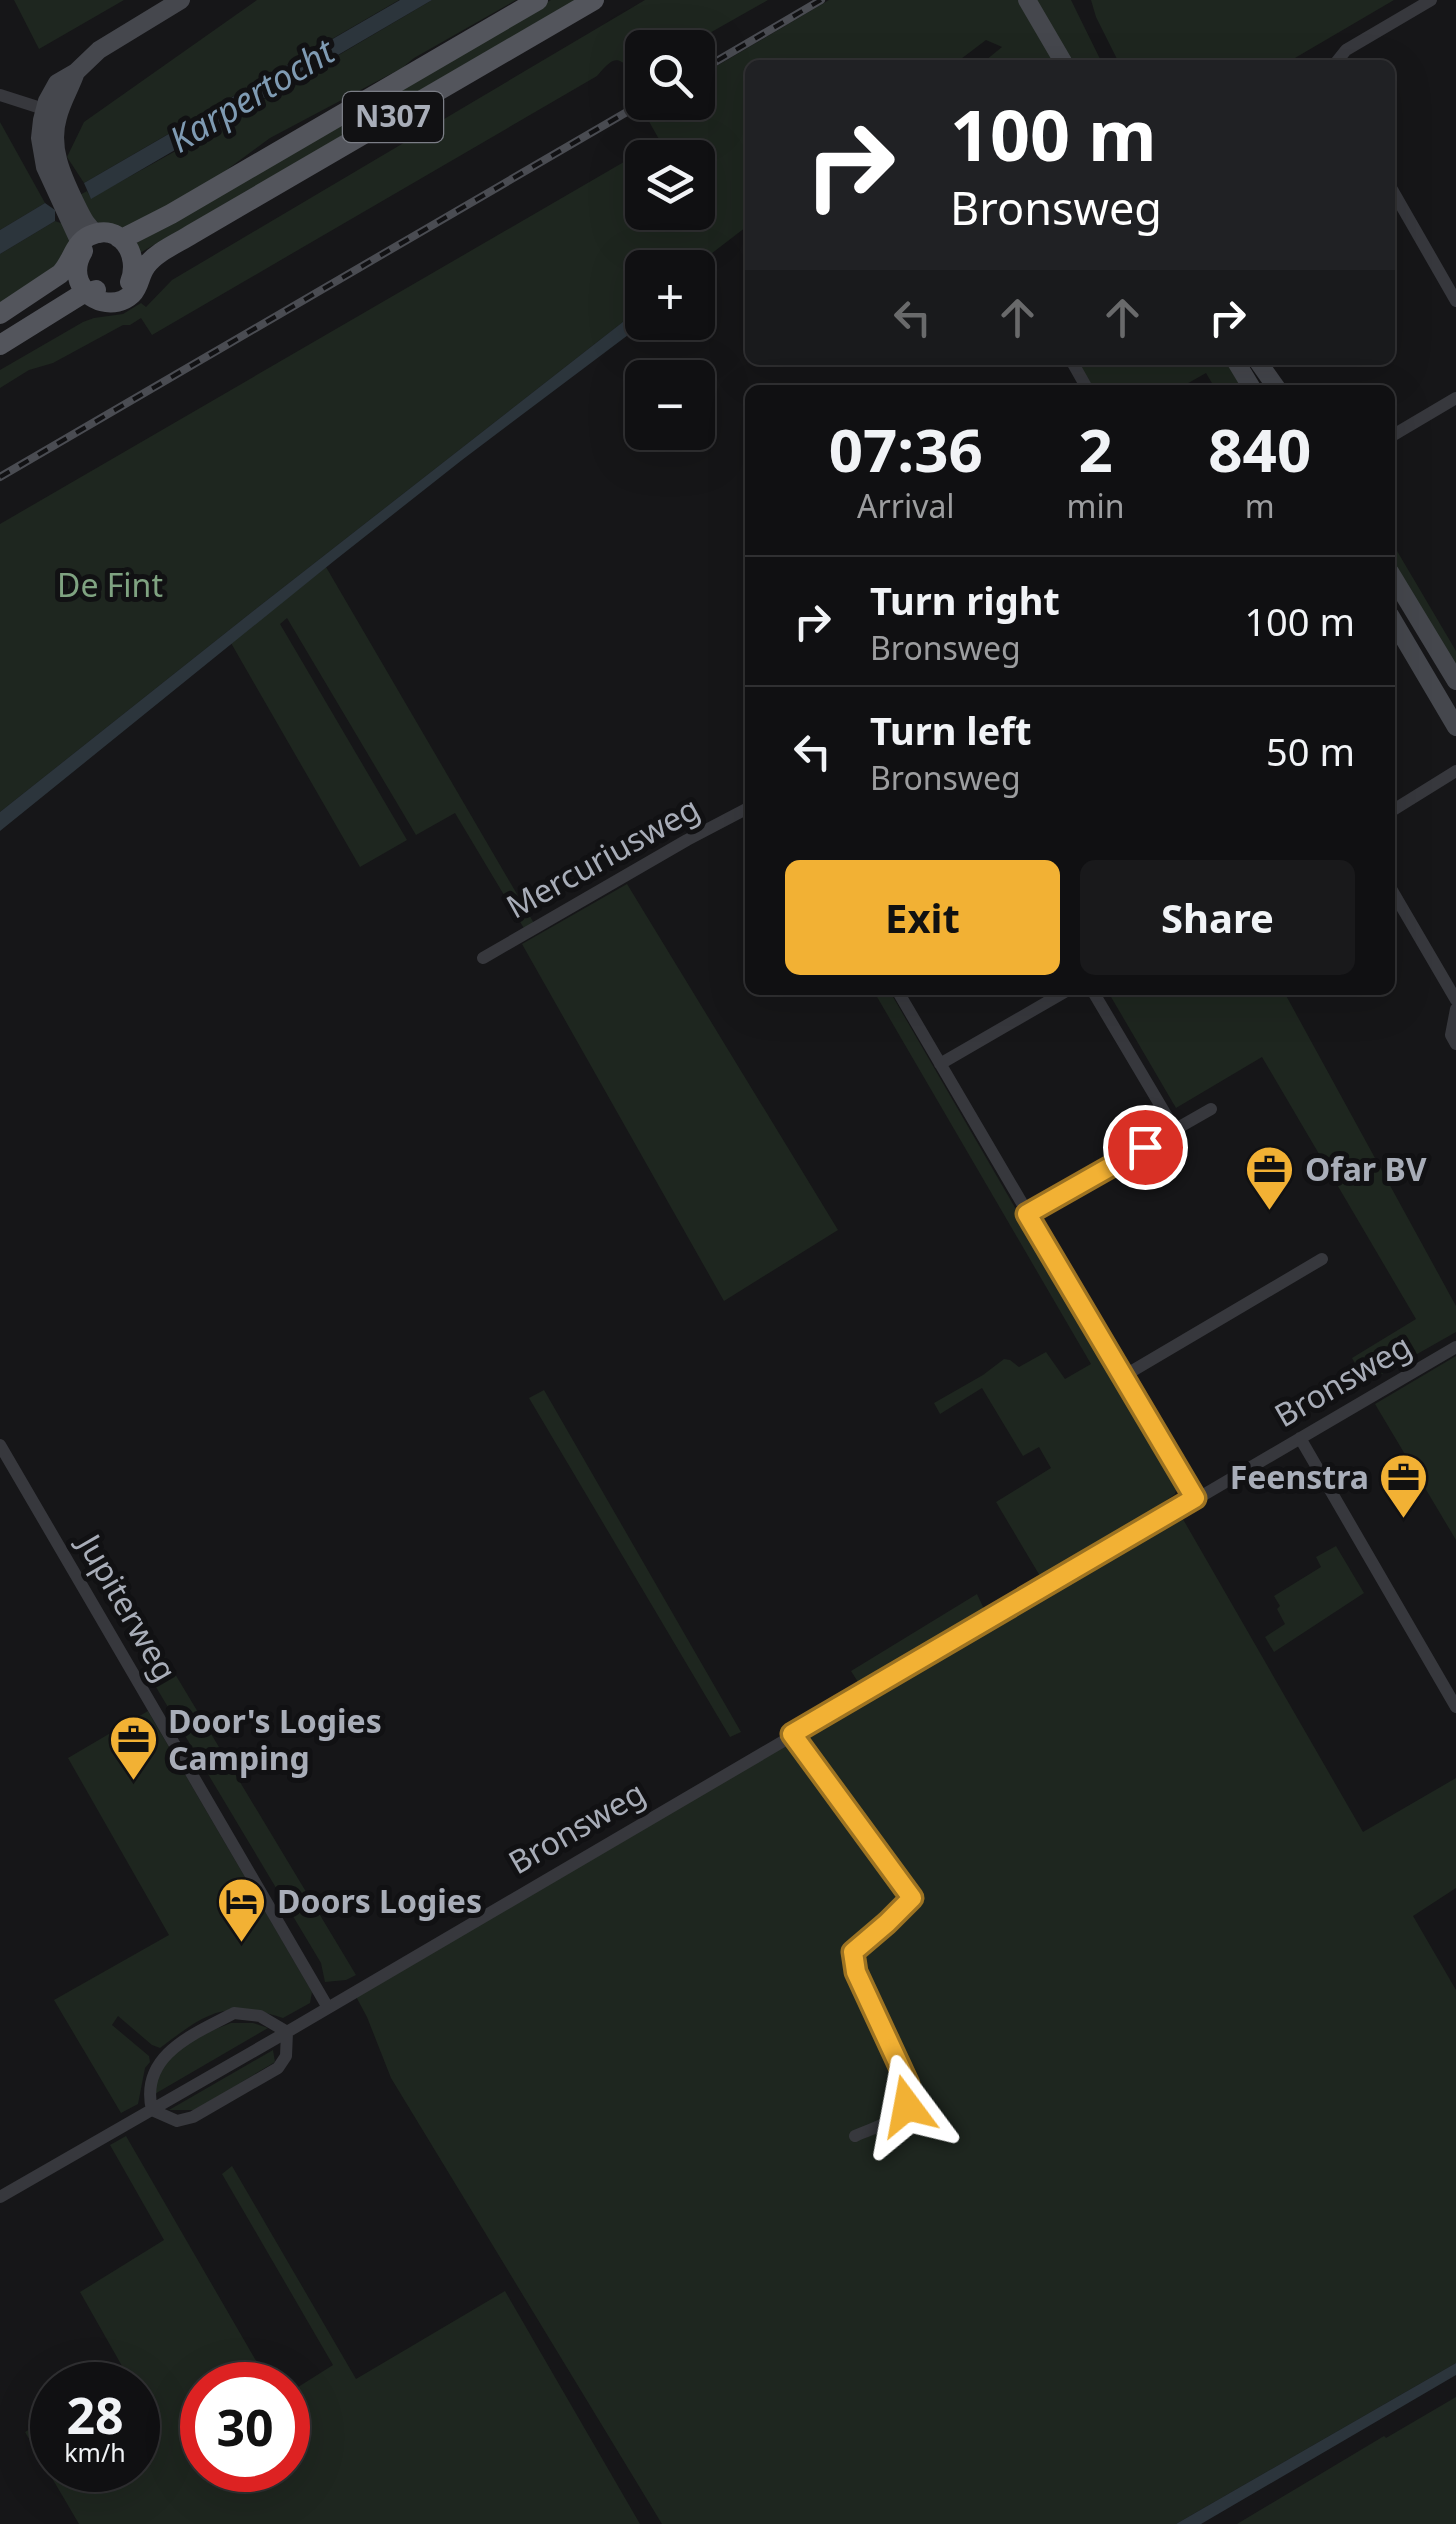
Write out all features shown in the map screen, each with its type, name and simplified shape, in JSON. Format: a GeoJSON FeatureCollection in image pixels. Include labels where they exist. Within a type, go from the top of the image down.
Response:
{"type":"FeatureCollection","features":[{"type":"Feature","properties":{"kind":"main road"},"geometry":{"type":"LineString","coordinates":[[90,295],[80,284],[93,248],[88,227],[59,165],[51,111],[57,84],[125,32],[182,0]]}},
{"type":"Feature","properties":{"kind":"main road","name":"N307"},"geometry":{"type":"LineString","coordinates":[[7,310],[54,288],[93,248],[124,238],[171,214],[538,0]]}},
{"type":"Feature","properties":{"kind":"main road","name":"N307"},"geometry":{"type":"LineString","coordinates":[[0,346],[90,295],[108,303],[122,301],[134,293],[137,273],[192,234],[594,0]]}},
{"type":"Feature","properties":{"kind":"main road"},"geometry":{"type":"LineString","coordinates":[[1027,0],[1063,60]]}},
{"type":"Feature","properties":{"kind":"main road"},"geometry":{"type":"LineString","coordinates":[[93,248],[131,252],[137,273]]}},
{"type":"Feature","properties":{"kind":"main road"},"geometry":{"type":"LineString","coordinates":[[1395,580],[1456,682]]}},
{"type":"Feature","properties":{"kind":"main road"},"geometry":{"type":"LineString","coordinates":[[1395,623],[1456,727]]}},
{"type":"Feature","properties":{"kind":"street"},"geometry":{"type":"LineString","coordinates":[[1338,60],[1346,50],[1431,0]]}},
{"type":"Feature","properties":{"kind":"street"},"geometry":{"type":"LineString","coordinates":[[0,95],[51,111]]}},
{"type":"Feature","properties":{"kind":"street"},"geometry":{"type":"LineString","coordinates":[[1395,195],[1456,301]]}},
{"type":"Feature","properties":{"kind":"street"},"geometry":{"type":"LineString","coordinates":[[1395,435],[1456,398]]}},
{"type":"Feature","properties":{"kind":"street"},"geometry":{"type":"LineString","coordinates":[[1395,809],[1456,771]]}},
{"type":"Feature","properties":{"kind":"street","name":"Mercuriusweg"},"geometry":{"type":"LineString","coordinates":[[483,958],[745,810]]}},
{"type":"Feature","properties":{"kind":"street"},"geometry":{"type":"LineString","coordinates":[[1395,896],[1456,1000]]}},
{"type":"Feature","properties":{"kind":"street"},"geometry":{"type":"LineString","coordinates":[[900,995],[1195,1498]]}},
{"type":"Feature","properties":{"kind":"street"},"geometry":{"type":"LineString","coordinates":[[940,1064],[1059,995]]}},
{"type":"Feature","properties":{"kind":"street"},"geometry":{"type":"LineString","coordinates":[[1095,995],[1175,1130]]}},
{"type":"Feature","properties":{"kind":"street"},"geometry":{"type":"LineString","coordinates":[[1456,1009],[1451,1035],[1456,1044]]}},
{"type":"Feature","properties":{"kind":"street"},"geometry":{"type":"LineString","coordinates":[[1027,1214],[1211,1109]]}},
{"type":"Feature","properties":{"kind":"street"},"geometry":{"type":"LineString","coordinates":[[1122,1377],[1322,1258]]}},
{"type":"Feature","properties":{"kind":"street","name":"Bronsweg"},"geometry":{"type":"LineString","coordinates":[[0,2196],[1456,1347]]}},
{"type":"Feature","properties":{"kind":"street"},"geometry":{"type":"LineString","coordinates":[[1300,1438],[1456,1707]]}},
{"type":"Feature","properties":{"kind":"street","name":"Jupiterweg"},"geometry":{"type":"LineString","coordinates":[[0,1444],[327,2006]]}},
{"type":"Feature","properties":{"kind":"street"},"geometry":{"type":"LineString","coordinates":[[792,1734],[912,1898],[853,1952],[856,1972],[908,2084],[910,2098],[898,2116],[855,2136]]}},
{"type":"Feature","properties":{"kind":"street"},"geometry":{"type":"LineString","coordinates":[[234,2013],[260,2016],[286,2032],[286,2056],[278,2068],[192,2116],[176,2121],[152,2110],[152,2074],[162,2057],[221,2020],[234,2013]]}},
{"type":"Feature","properties":{"kind":"green space"},"geometry":{"type":"Polygon","coordinates":[[[14,0],[124,0],[39,49],[14,0]]]}},
{"type":"Feature","properties":{"kind":"green space"},"geometry":{"type":"Polygon","coordinates":[[[257,0],[399,0],[84,183],[67,157],[84,122],[257,0]]]}},
{"type":"Feature","properties":{"kind":"green space"},"geometry":{"type":"Polygon","coordinates":[[[432,0],[516,0],[402,68],[270,138],[209,183],[130,230],[102,227],[74,198],[87,191],[91,198],[432,0]]]}},
{"type":"Feature","properties":{"kind":"green space"},"geometry":{"type":"Polygon","coordinates":[[[551,0],[575,0],[140,253],[135,244],[551,0]]]}},
{"type":"Feature","properties":{"kind":"green space"},"geometry":{"type":"Polygon","coordinates":[[[645,0],[768,0],[715,30],[625,30],[625,64],[611,62],[597,76],[152,335],[141,318],[53,363],[29,370],[0,388],[0,370],[83,322],[123,314],[141,303],[146,307],[172,280],[645,0]]]}},
{"type":"Feature","properties":{"kind":"green space","name":"De Fint"},"geometry":{"type":"Polygon","coordinates":[[[829,0],[1019,0],[1054,60],[986,60],[1002,47],[986,40],[960,60],[745,60],[745,228],[715,251],[625,250],[625,320],[0,812],[0,524],[625,161],[625,230],[715,230],[715,140],[659,140],[648,120],[715,120],[715,67],[829,0]]]}},
{"type":"Feature","properties":{"kind":"green space"},"geometry":{"type":"Polygon","coordinates":[[[1034,0],[1071,0],[1101,60],[1070,60],[1034,0]]]}},
{"type":"Feature","properties":{"kind":"green space"},"geometry":{"type":"Polygon","coordinates":[[[1091,0],[1394,0],[1292,60],[1118,60],[1091,0]]]}},
{"type":"Feature","properties":{"kind":"green space"},"geometry":{"type":"Polygon","coordinates":[[[0,122],[45,203],[0,230],[0,122]]]}},
{"type":"Feature","properties":{"kind":"green space"},"geometry":{"type":"Polygon","coordinates":[[[55,221],[69,226],[71,238],[53,275],[0,303],[0,254],[55,221]]]}},
{"type":"Feature","properties":{"kind":"green space"},"geometry":{"type":"Polygon","coordinates":[[[1079,365],[1233,365],[1246,385],[1213,385],[1206,373],[1185,385],[1091,385],[1079,365]]]}},
{"type":"Feature","properties":{"kind":"green space"},"geometry":{"type":"Polygon","coordinates":[[[1395,547],[1456,651],[1456,674],[1395,572],[1395,547]]]}},
{"type":"Feature","properties":{"kind":"green space"},"geometry":{"type":"Polygon","coordinates":[[[326,567],[535,925],[525,930],[455,813],[416,835],[287,618],[280,624],[407,840],[360,867],[231,643],[326,567]]]}},
{"type":"Feature","properties":{"kind":"green space"},"geometry":{"type":"Polygon","coordinates":[[[627,884],[838,1230],[724,1301],[522,944],[627,884]]]}},
{"type":"Feature","properties":{"kind":"green space"},"geometry":{"type":"Polygon","coordinates":[[[876,995],[892,995],[1179,1481],[1175,1494],[1153,1510],[1040,1576],[996,1502],[1051,1468],[1039,1447],[1023,1456],[982,1388],[940,1414],[934,1403],[1004,1359],[1019,1367],[1046,1352],[1065,1379],[1091,1364],[876,995]]]}},
{"type":"Feature","properties":{"kind":"green space"},"geometry":{"type":"Polygon","coordinates":[[[1110,995],[1286,995],[1456,1306],[1456,1332],[1366,1383],[1352,1358],[1416,1319],[1262,1057],[1176,1108],[1110,995]]]}},
{"type":"Feature","properties":{"kind":"green space"},"geometry":{"type":"Polygon","coordinates":[[[1456,1356],[1456,1540],[1375,1404],[1456,1356]]]}},
{"type":"Feature","properties":{"kind":"green space"},"geometry":{"type":"Polygon","coordinates":[[[544,1390],[741,1732],[730,1737],[529,1398],[544,1390]]]}},
{"type":"Feature","properties":{"kind":"green space"},"geometry":{"type":"Polygon","coordinates":[[[1180,1514],[1363,1832],[1456,1778],[1456,1888],[1413,1916],[1456,1990],[1456,2363],[1176,2524],[662,2524],[391,2078],[353,1991],[1180,1514]]]}},
{"type":"Feature","properties":{"kind":"green space"},"geometry":{"type":"Polygon","coordinates":[[[1336,1546],[1364,1593],[1274,1652],[1265,1637],[1285,1624],[1274,1596],[1321,1567],[1316,1557],[1336,1546]]]}},
{"type":"Feature","properties":{"kind":"green space"},"geometry":{"type":"Polygon","coordinates":[[[977,1594],[984,1609],[858,1682],[851,1671],[977,1594]]]}},
{"type":"Feature","properties":{"kind":"green space"},"geometry":{"type":"Polygon","coordinates":[[[157,1644],[356,1975],[325,1982],[321,1963],[138,1657],[157,1644]]]}},
{"type":"Feature","properties":{"kind":"green space"},"geometry":{"type":"Polygon","coordinates":[[[148,1711],[312,1992],[310,2003],[283,2018],[246,2010],[217,2013],[190,2026],[160,2048],[118,2016],[112,2025],[149,2056],[150,2062],[145,2068],[138,2104],[121,2113],[54,2000],[169,1935],[68,1758],[148,1711]]]}},
{"type":"Feature","properties":{"kind":"green space"},"geometry":{"type":"Polygon","coordinates":[[[231,2023],[268,2028],[153,2095],[159,2072],[172,2055],[200,2036],[231,2023]]]}},
{"type":"Feature","properties":{"kind":"green space"},"geometry":{"type":"Polygon","coordinates":[[[273,2050],[275,2062],[195,2110],[169,2110],[273,2050]]]}},
{"type":"Feature","properties":{"kind":"green space"},"geometry":{"type":"Polygon","coordinates":[[[126,2136],[257,2362],[180,2362],[180,2492],[310,2492],[310,2380],[333,2365],[222,2174],[232,2166],[356,2379],[505,2291],[640,2524],[79,2524],[60,2492],[160,2492],[160,2362],[120,2362],[80,2292],[164,2240],[110,2145],[126,2136]]]}},
{"type":"Feature","properties":{"kind":"green space"},"geometry":{"type":"Polygon","coordinates":[[[1456,2397],[1456,2524],[1237,2524],[1384,2436],[1456,2397]]]}},
{"type":"Feature","properties":{"kind":"water","name":"Karpertocht"},"geometry":{"type":"Polygon","coordinates":[[[400,0],[432,0],[91,199],[84,183],[400,0]]]}},
{"type":"Feature","properties":{"kind":"water"},"geometry":{"type":"Polygon","coordinates":[[[45,203],[55,210],[55,221],[0,254],[0,230],[45,203]]]}},
{"type":"Feature","properties":{"kind":"water"},"geometry":{"type":"Polygon","coordinates":[[[625,320],[625,337],[334,561],[0,831],[0,812],[625,320]]]}},
{"type":"Feature","properties":{"kind":"water"},"geometry":{"type":"Polygon","coordinates":[[[1456,2363],[1456,2375],[1201,2524],[1176,2524],[1456,2363]]]}},
{"type":"Feature","properties":{"kind":"railway"},"geometry":{"type":"LineString","coordinates":[[715,62],[821,0]]}},
{"type":"Feature","properties":{"kind":"railway"},"geometry":{"type":"LineString","coordinates":[[0,477],[625,113]]}},
{"type":"Feature","properties":{"kind":"place","name":"Ofar BV"},"geometry":{"type":"Point","coordinates":[1270,1212]}},
{"type":"Feature","properties":{"kind":"place","name":"Feenstra"},"geometry":{"type":"Point","coordinates":[1404,1520]}},
{"type":"Feature","properties":{"kind":"place","name":"Door's Logies Camping"},"geometry":{"type":"Point","coordinates":[133,1782]}},
{"type":"Feature","properties":{"kind":"place","name":"Doors Logies"},"geometry":{"type":"Point","coordinates":[242,1944]}},
{"type":"Feature","properties":{"kind":"route"},"geometry":{"type":"LineString","coordinates":[[907,2106],[908,2084],[856,1972],[853,1952],[912,1898],[792,1734],[1195,1498],[1027,1214],[1145,1147]]}}]}
